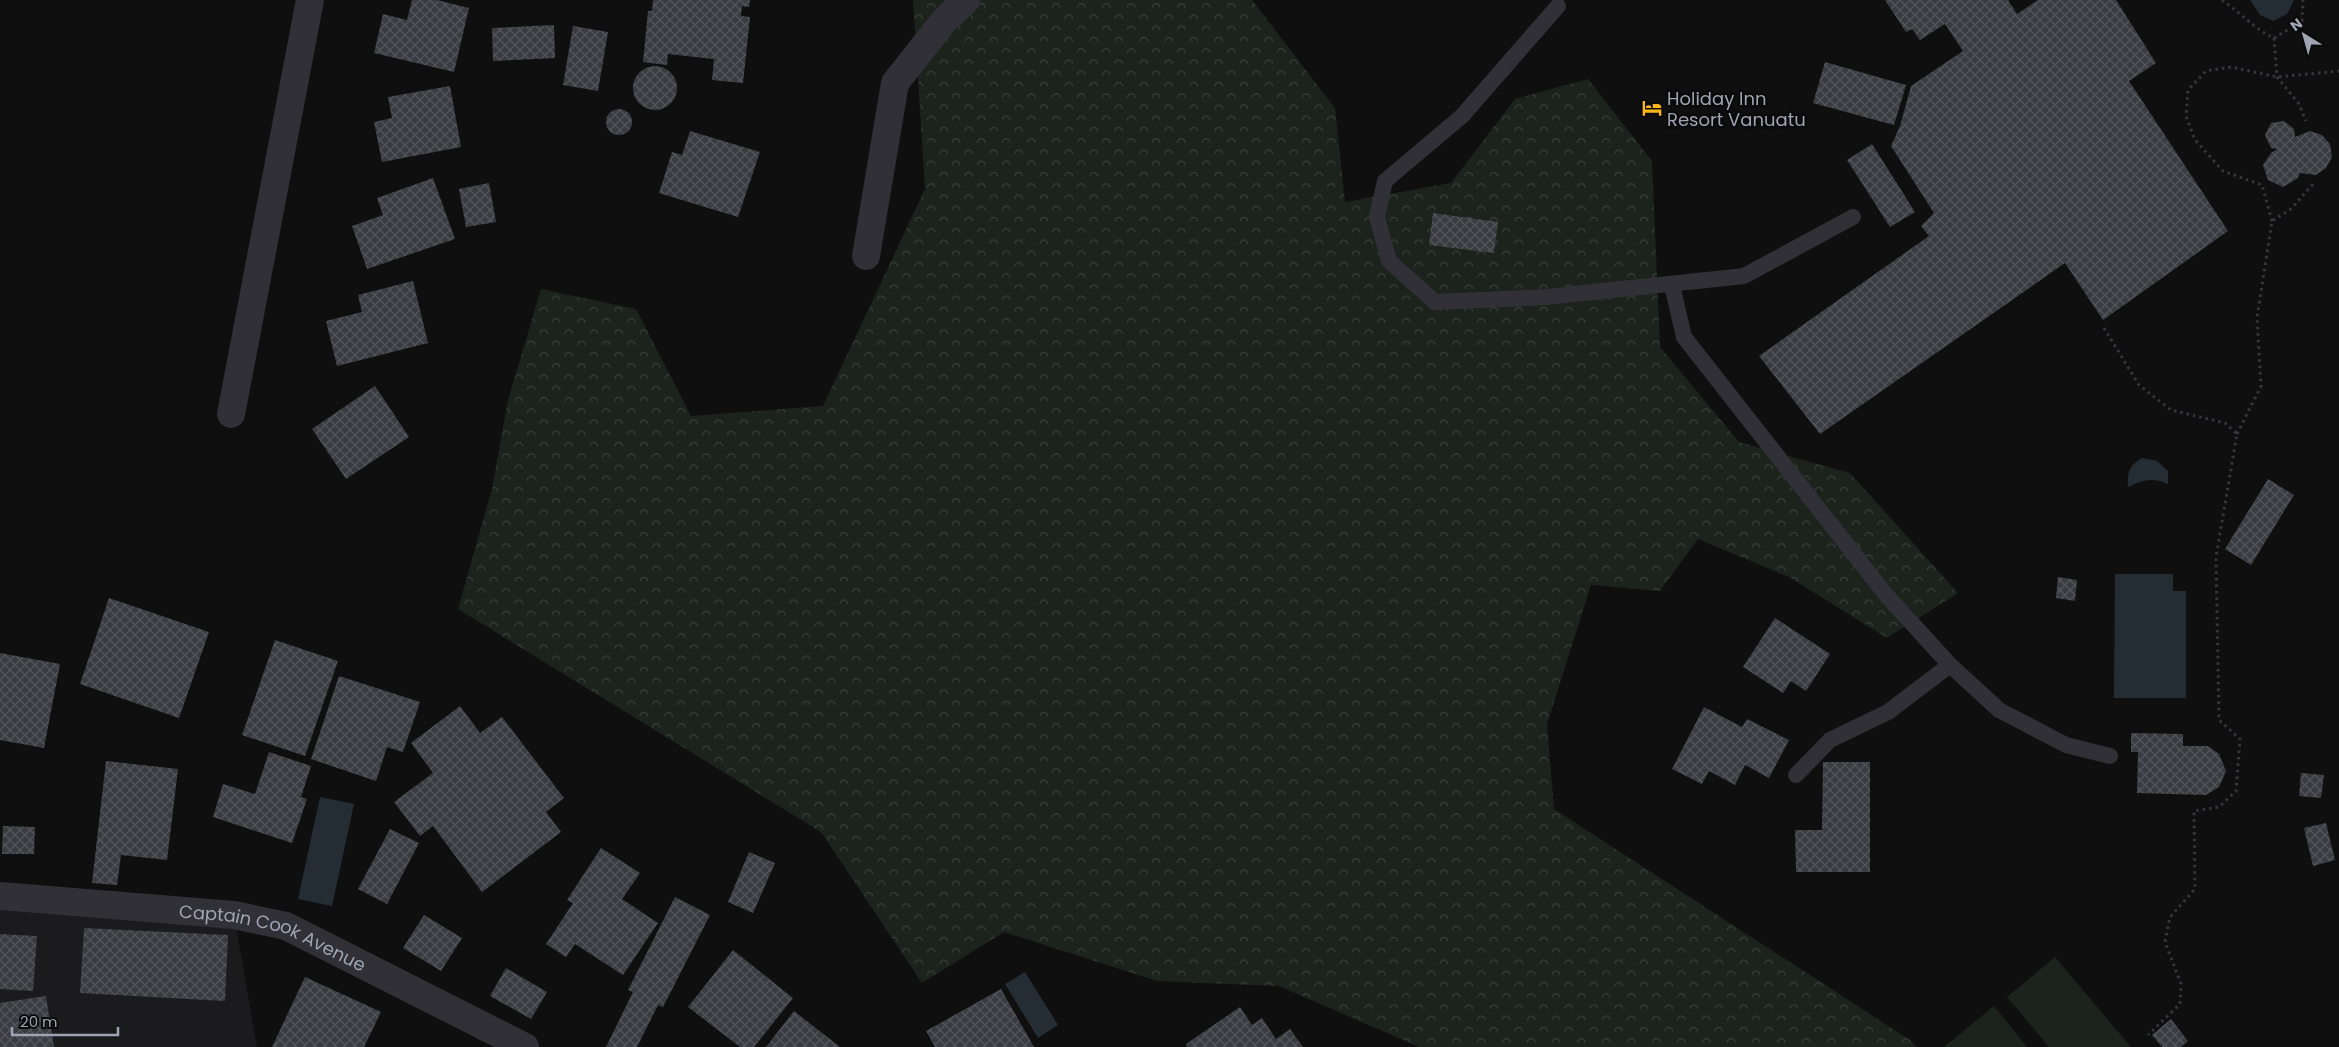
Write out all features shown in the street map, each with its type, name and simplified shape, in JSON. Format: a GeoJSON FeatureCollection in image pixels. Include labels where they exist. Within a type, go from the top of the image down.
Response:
{"type":"FeatureCollection","features":[{"type":"Feature","properties":{"kind":"street"},"geometry":{"type":"LineString","coordinates":[[231,414],[310,0]]}},
{"type":"Feature","properties":{"kind":"street"},"geometry":{"type":"LineString","coordinates":[[866,256],[895,82],[944,21],[966,0]]}},
{"type":"Feature","properties":{"kind":"street","name":"Captain Cook Avenue"},"geometry":{"type":"LineString","coordinates":[[0,896],[234,915],[286,926],[525,1047]]}},
{"type":"Feature","properties":{"kind":"lane"},"geometry":{"type":"LineString","coordinates":[[1558,6],[1462,116],[1386,182],[1377,218],[1389,262],[1435,302],[1546,297],[1744,276],[1853,217]]}},
{"type":"Feature","properties":{"kind":"lane"},"geometry":{"type":"LineString","coordinates":[[1672,285],[1684,337],[1887,596],[1950,665],[1999,710],[2066,745],[2110,756]]}},
{"type":"Feature","properties":{"kind":"lane"},"geometry":{"type":"LineString","coordinates":[[1796,775],[1830,740],[1888,712],[1950,665]]}},
{"type":"Feature","properties":{"kind":"path"},"geometry":{"type":"LineString","coordinates":[[2222,0],[2235,8],[2258,30],[2274,38]]}},
{"type":"Feature","properties":{"kind":"path"},"geometry":{"type":"LineString","coordinates":[[2274,38],[2302,21],[2303,0]]}},
{"type":"Feature","properties":{"kind":"path"},"geometry":{"type":"LineString","coordinates":[[2274,38],[2277,77],[2299,104],[2306,120]]}},
{"type":"Feature","properties":{"kind":"path"},"geometry":{"type":"LineString","coordinates":[[2148,1035],[2180,1004],[2181,984],[2165,942],[2170,917],[2195,889],[2194,811],[2219,807],[2236,791],[2240,739],[2219,720],[2216,557],[2237,434],[2261,386],[2257,318],[2272,221],[2262,185],[2223,171],[2195,140],[2186,116],[2188,90],[2206,71],[2231,68],[2277,77],[2339,71]]}},
{"type":"Feature","properties":{"kind":"path"},"geometry":{"type":"LineString","coordinates":[[2272,221],[2291,209],[2314,182]]}},
{"type":"Feature","properties":{"kind":"path"},"geometry":{"type":"LineString","coordinates":[[2104,328],[2139,385],[2171,410],[2225,423],[2237,434]]}},
{"type":"Feature","properties":{"kind":"shaded area"},"geometry":{"type":"Polygon","coordinates":[[[2250,0],[2294,0],[2287,14],[2273,21],[2260,15],[2250,0]]]}},
{"type":"Feature","properties":{"kind":"shaded area"},"geometry":{"type":"Polygon","coordinates":[[[2142,458],[2157,461],[2168,471],[2168,484],[2148,480],[2128,487],[2130,470],[2142,458]]]}},
{"type":"Feature","properties":{"kind":"shaded area"},"geometry":{"type":"Polygon","coordinates":[[[2115,574],[2173,574],[2173,591],[2186,591],[2186,698],[2114,698],[2115,574]]]}},
{"type":"Feature","properties":{"kind":"shaded area"},"geometry":{"type":"Polygon","coordinates":[[[320,797],[354,804],[332,906],[298,899],[320,797]]]}},
{"type":"Feature","properties":{"kind":"shaded area"},"geometry":{"type":"Polygon","coordinates":[[[0,896],[234,915],[257,1047],[0,1047],[0,896]]]}},
{"type":"Feature","properties":{"kind":"shaded area"},"geometry":{"type":"Polygon","coordinates":[[[1025,972],[1058,1025],[1038,1038],[1005,984],[1025,972]]]}},
{"type":"Feature","properties":{"kind":"green space"},"geometry":{"type":"Polygon","coordinates":[[[913,0],[1252,0],[1335,108],[1345,202],[1451,183],[1515,99],[1588,79],[1652,161],[1660,347],[1739,442],[1850,473],[1958,593],[1887,638],[1789,577],[1698,539],[1660,591],[1591,585],[1547,724],[1554,809],[1910,1040],[1917,1047],[1419,1047],[1279,986],[1157,981],[1004,932],[922,983],[821,832],[458,609],[492,489],[508,400],[541,289],[636,309],[691,416],[823,406],[925,189],[913,0]]]}},
{"type":"Feature","properties":{"kind":"green space"},"geometry":{"type":"Polygon","coordinates":[[[2055,957],[2131,1047],[2049,1047],[2007,997],[2055,957]]]}},
{"type":"Feature","properties":{"kind":"green space"},"geometry":{"type":"Polygon","coordinates":[[[1994,1006],[2027,1047],[1944,1047],[1994,1006]]]}},
{"type":"Feature","properties":{"kind":"building"},"geometry":{"type":"Polygon","coordinates":[[[412,0],[437,0],[469,8],[454,72],[374,53],[383,14],[407,20],[412,0]]]}},
{"type":"Feature","properties":{"kind":"building"},"geometry":{"type":"Polygon","coordinates":[[[653,0],[750,0],[749,7],[742,6],[741,16],[750,17],[743,83],[712,80],[714,59],[668,54],[667,65],[643,62],[648,11],[652,11],[653,0]]]}},
{"type":"Feature","properties":{"kind":"building"},"geometry":{"type":"Polygon","coordinates":[[[1885,0],[2008,0],[2017,14],[2038,0],[2116,0],[2156,63],[2129,81],[2228,231],[2103,320],[2065,263],[1820,434],[1759,356],[1929,236],[1921,226],[1934,213],[1891,146],[1900,126],[1911,86],[1963,51],[1945,24],[1920,40],[1912,29],[1906,32],[1885,0]]]}},
{"type":"Feature","properties":{"kind":"building"},"geometry":{"type":"Polygon","coordinates":[[[554,25],[555,58],[493,61],[492,28],[554,25]]]}},
{"type":"Feature","properties":{"kind":"building"},"geometry":{"type":"Polygon","coordinates":[[[573,26],[608,32],[598,91],[563,85],[573,26]]]}},
{"type":"Feature","properties":{"kind":"building"},"geometry":{"type":"Polygon","coordinates":[[[1825,62],[1906,85],[1894,125],[1813,103],[1825,62]]]}},
{"type":"Feature","properties":{"kind":"building"},"geometry":{"type":"Polygon","coordinates":[[[651,66],[659,66],[671,72],[677,88],[671,104],[659,110],[651,110],[639,104],[633,92],[633,84],[639,72],[651,66]]]}},
{"type":"Feature","properties":{"kind":"building"},"geometry":{"type":"Polygon","coordinates":[[[450,86],[461,147],[382,162],[374,122],[392,118],[388,97],[450,86]]]}},
{"type":"Feature","properties":{"kind":"building"},"geometry":{"type":"Polygon","coordinates":[[[619,109],[628,113],[632,122],[628,131],[619,135],[610,131],[606,122],[610,113],[619,109]]]}},
{"type":"Feature","properties":{"kind":"building"},"geometry":{"type":"Polygon","coordinates":[[[2284,121],[2294,129],[2295,137],[2310,131],[2322,135],[2330,144],[2332,157],[2326,168],[2316,175],[2300,173],[2298,178],[2283,187],[2268,180],[2263,165],[2271,153],[2277,149],[2271,148],[2265,135],[2271,123],[2284,121]]]}},
{"type":"Feature","properties":{"kind":"building"},"geometry":{"type":"Polygon","coordinates":[[[690,131],[760,152],[738,217],[659,193],[672,152],[682,155],[690,131]]]}},
{"type":"Feature","properties":{"kind":"building"},"geometry":{"type":"Polygon","coordinates":[[[1872,144],[1915,212],[1890,227],[1847,160],[1872,144]]]}},
{"type":"Feature","properties":{"kind":"building"},"geometry":{"type":"Polygon","coordinates":[[[433,178],[455,239],[367,269],[352,226],[383,215],[377,198],[433,178]]]}},
{"type":"Feature","properties":{"kind":"building"},"geometry":{"type":"Polygon","coordinates":[[[489,183],[496,222],[466,227],[459,189],[489,183]]]}},
{"type":"Feature","properties":{"kind":"building"},"geometry":{"type":"Polygon","coordinates":[[[1433,213],[1498,222],[1494,253],[1429,245],[1433,213]]]}},
{"type":"Feature","properties":{"kind":"building"},"geometry":{"type":"Polygon","coordinates":[[[413,281],[428,343],[337,366],[326,321],[362,312],[358,295],[413,281]]]}},
{"type":"Feature","properties":{"kind":"building"},"geometry":{"type":"Polygon","coordinates":[[[375,386],[409,437],[346,479],[312,429],[375,386]]]}},
{"type":"Feature","properties":{"kind":"building"},"geometry":{"type":"Polygon","coordinates":[[[2268,479],[2294,495],[2251,565],[2225,549],[2268,479]]]}},
{"type":"Feature","properties":{"kind":"building"},"geometry":{"type":"Polygon","coordinates":[[[2058,577],[2077,580],[2075,601],[2056,598],[2058,577]]]}},
{"type":"Feature","properties":{"kind":"building"},"geometry":{"type":"Polygon","coordinates":[[[109,598],[209,632],[179,718],[80,684],[109,598]]]}},
{"type":"Feature","properties":{"kind":"building"},"geometry":{"type":"Polygon","coordinates":[[[1775,618],[1830,654],[1806,691],[1791,681],[1783,693],[1743,667],[1775,618]]]}},
{"type":"Feature","properties":{"kind":"building"},"geometry":{"type":"Polygon","coordinates":[[[275,640],[338,661],[305,756],[242,735],[275,640]]]}},
{"type":"Feature","properties":{"kind":"building"},"geometry":{"type":"Polygon","coordinates":[[[0,653],[60,664],[44,748],[0,740],[0,653]]]}},
{"type":"Feature","properties":{"kind":"building"},"geometry":{"type":"Polygon","coordinates":[[[339,676],[420,702],[403,752],[387,747],[376,781],[311,759],[339,676]]]}},
{"type":"Feature","properties":{"kind":"building"},"geometry":{"type":"Polygon","coordinates":[[[460,706],[480,733],[502,717],[564,798],[546,812],[561,832],[482,892],[433,826],[420,836],[394,802],[433,773],[411,743],[460,706]]]}},
{"type":"Feature","properties":{"kind":"building"},"geometry":{"type":"Polygon","coordinates":[[[1704,707],[1742,727],[1747,719],[1789,740],[1769,778],[1745,765],[1735,785],[1709,771],[1702,784],[1672,769],[1704,707]]]}},
{"type":"Feature","properties":{"kind":"building"},"geometry":{"type":"Polygon","coordinates":[[[2131,733],[2183,734],[2183,746],[2208,746],[2219,754],[2226,771],[2219,787],[2206,795],[2137,793],[2138,752],[2131,752],[2131,733]]]}},
{"type":"Feature","properties":{"kind":"building"},"geometry":{"type":"Polygon","coordinates":[[[269,752],[311,766],[301,797],[307,799],[292,843],[213,817],[223,784],[255,794],[269,752]]]}},
{"type":"Feature","properties":{"kind":"building"},"geometry":{"type":"Polygon","coordinates":[[[106,761],[178,769],[167,860],[121,855],[117,885],[92,883],[106,761]]]}},
{"type":"Feature","properties":{"kind":"building"},"geometry":{"type":"Polygon","coordinates":[[[1823,762],[1870,762],[1870,872],[1796,872],[1795,830],[1822,830],[1823,762]]]}},
{"type":"Feature","properties":{"kind":"building"},"geometry":{"type":"Polygon","coordinates":[[[2301,773],[2324,775],[2321,798],[2299,796],[2301,773]]]}},
{"type":"Feature","properties":{"kind":"building"},"geometry":{"type":"Polygon","coordinates":[[[2326,823],[2335,860],[2313,866],[2304,828],[2326,823]]]}},
{"type":"Feature","properties":{"kind":"building"},"geometry":{"type":"Polygon","coordinates":[[[3,826],[35,827],[34,854],[2,854],[3,826]]]}},
{"type":"Feature","properties":{"kind":"building"},"geometry":{"type":"Polygon","coordinates":[[[390,829],[419,843],[387,904],[358,889],[390,829]]]}},
{"type":"Feature","properties":{"kind":"building"},"geometry":{"type":"Polygon","coordinates":[[[601,848],[640,873],[622,899],[658,923],[623,975],[575,944],[566,957],[546,944],[573,903],[567,900],[601,848]]]}},
{"type":"Feature","properties":{"kind":"building"},"geometry":{"type":"Polygon","coordinates":[[[749,852],[775,863],[753,913],[728,902],[749,852]]]}},
{"type":"Feature","properties":{"kind":"building"},"geometry":{"type":"Polygon","coordinates":[[[675,897],[710,915],[663,1007],[658,1005],[637,1047],[606,1047],[633,992],[628,990],[675,897]]]}},
{"type":"Feature","properties":{"kind":"building"},"geometry":{"type":"Polygon","coordinates":[[[424,915],[462,938],[441,971],[403,948],[424,915]]]}},
{"type":"Feature","properties":{"kind":"building"},"geometry":{"type":"Polygon","coordinates":[[[84,928],[228,935],[225,1001],[80,993],[84,928]]]}},
{"type":"Feature","properties":{"kind":"building"},"geometry":{"type":"Polygon","coordinates":[[[0,934],[37,936],[33,991],[0,989],[0,934]]]}},
{"type":"Feature","properties":{"kind":"building"},"geometry":{"type":"Polygon","coordinates":[[[733,950],[793,998],[754,1047],[740,1047],[688,1007],[733,950]]]}},
{"type":"Feature","properties":{"kind":"building"},"geometry":{"type":"Polygon","coordinates":[[[506,968],[547,992],[531,1019],[490,996],[506,968]]]}},
{"type":"Feature","properties":{"kind":"building"},"geometry":{"type":"Polygon","coordinates":[[[305,977],[381,1012],[364,1047],[272,1047],[305,977]]]}},
{"type":"Feature","properties":{"kind":"building"},"geometry":{"type":"Polygon","coordinates":[[[1001,989],[1034,1047],[935,1047],[926,1031],[1001,989]]]}},
{"type":"Feature","properties":{"kind":"building"},"geometry":{"type":"Polygon","coordinates":[[[46,996],[54,1047],[0,1047],[0,1003],[46,996]]]}},
{"type":"Feature","properties":{"kind":"building"},"geometry":{"type":"Polygon","coordinates":[[[1240,1007],[1252,1025],[1262,1018],[1276,1039],[1290,1029],[1303,1047],[1187,1047],[1186,1044],[1240,1007]]]}},
{"type":"Feature","properties":{"kind":"building"},"geometry":{"type":"Polygon","coordinates":[[[794,1011],[840,1047],[766,1047],[794,1011]]]}},
{"type":"Feature","properties":{"kind":"building"},"geometry":{"type":"Polygon","coordinates":[[[2171,1019],[2188,1041],[2181,1047],[2162,1047],[2152,1035],[2171,1019]]]}},
{"type":"Feature","properties":{"kind":"place","name":"Holiday Inn Resort Vanuatu"},"geometry":{"type":"Point","coordinates":[1652,108]}}]}
